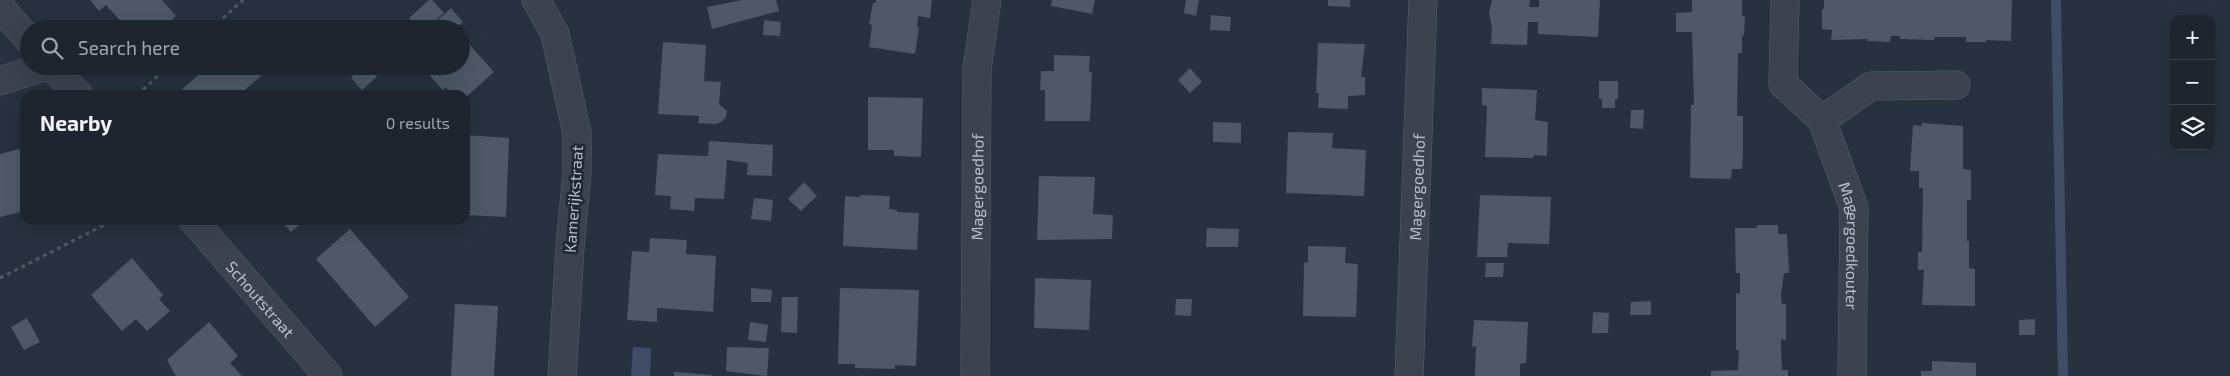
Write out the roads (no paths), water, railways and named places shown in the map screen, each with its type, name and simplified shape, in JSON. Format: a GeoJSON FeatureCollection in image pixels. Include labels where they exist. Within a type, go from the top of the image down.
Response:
{"type":"FeatureCollection","features":[{"type":"Feature","properties":{"kind":"street","name":"Kamerijkstraat"},"geometry":{"type":"LineString","coordinates":[[536,0],[555,34],[577,133],[577,172],[562,376]]}},
{"type":"Feature","properties":{"kind":"street","name":"Magergoedhof"},"geometry":{"type":"LineString","coordinates":[[975,376],[977,69],[987,0]]}},
{"type":"Feature","properties":{"kind":"street","name":"Magergoedhof"},"geometry":{"type":"LineString","coordinates":[[1409,376],[1423,0]]}},
{"type":"Feature","properties":{"kind":"street","name":"Magergoedkouter"},"geometry":{"type":"LineString","coordinates":[[1785,0],[1783,84],[1822,120],[1854,208],[1852,376]]}},
{"type":"Feature","properties":{"kind":"street"},"geometry":{"type":"LineString","coordinates":[[0,7],[20,30]]}},
{"type":"Feature","properties":{"kind":"street"},"geometry":{"type":"LineString","coordinates":[[0,81],[20,74]]}},
{"type":"Feature","properties":{"kind":"street"},"geometry":{"type":"LineString","coordinates":[[60,75],[74,90]]}},
{"type":"Feature","properties":{"kind":"street"},"geometry":{"type":"LineString","coordinates":[[1822,120],[1871,86],[1956,85]]}},
{"type":"Feature","properties":{"kind":"street","name":"Schoutstraat"},"geometry":{"type":"LineString","coordinates":[[197,225],[328,376]]}},
{"type":"Feature","properties":{"kind":"water"},"geometry":{"type":"Polygon","coordinates":[[[633,347],[651,348],[650,376],[631,376],[633,347]]]}},
{"type":"Feature","properties":{"kind":"waterway"},"geometry":{"type":"LineString","coordinates":[[2056,0],[2063,376]]}}]}
